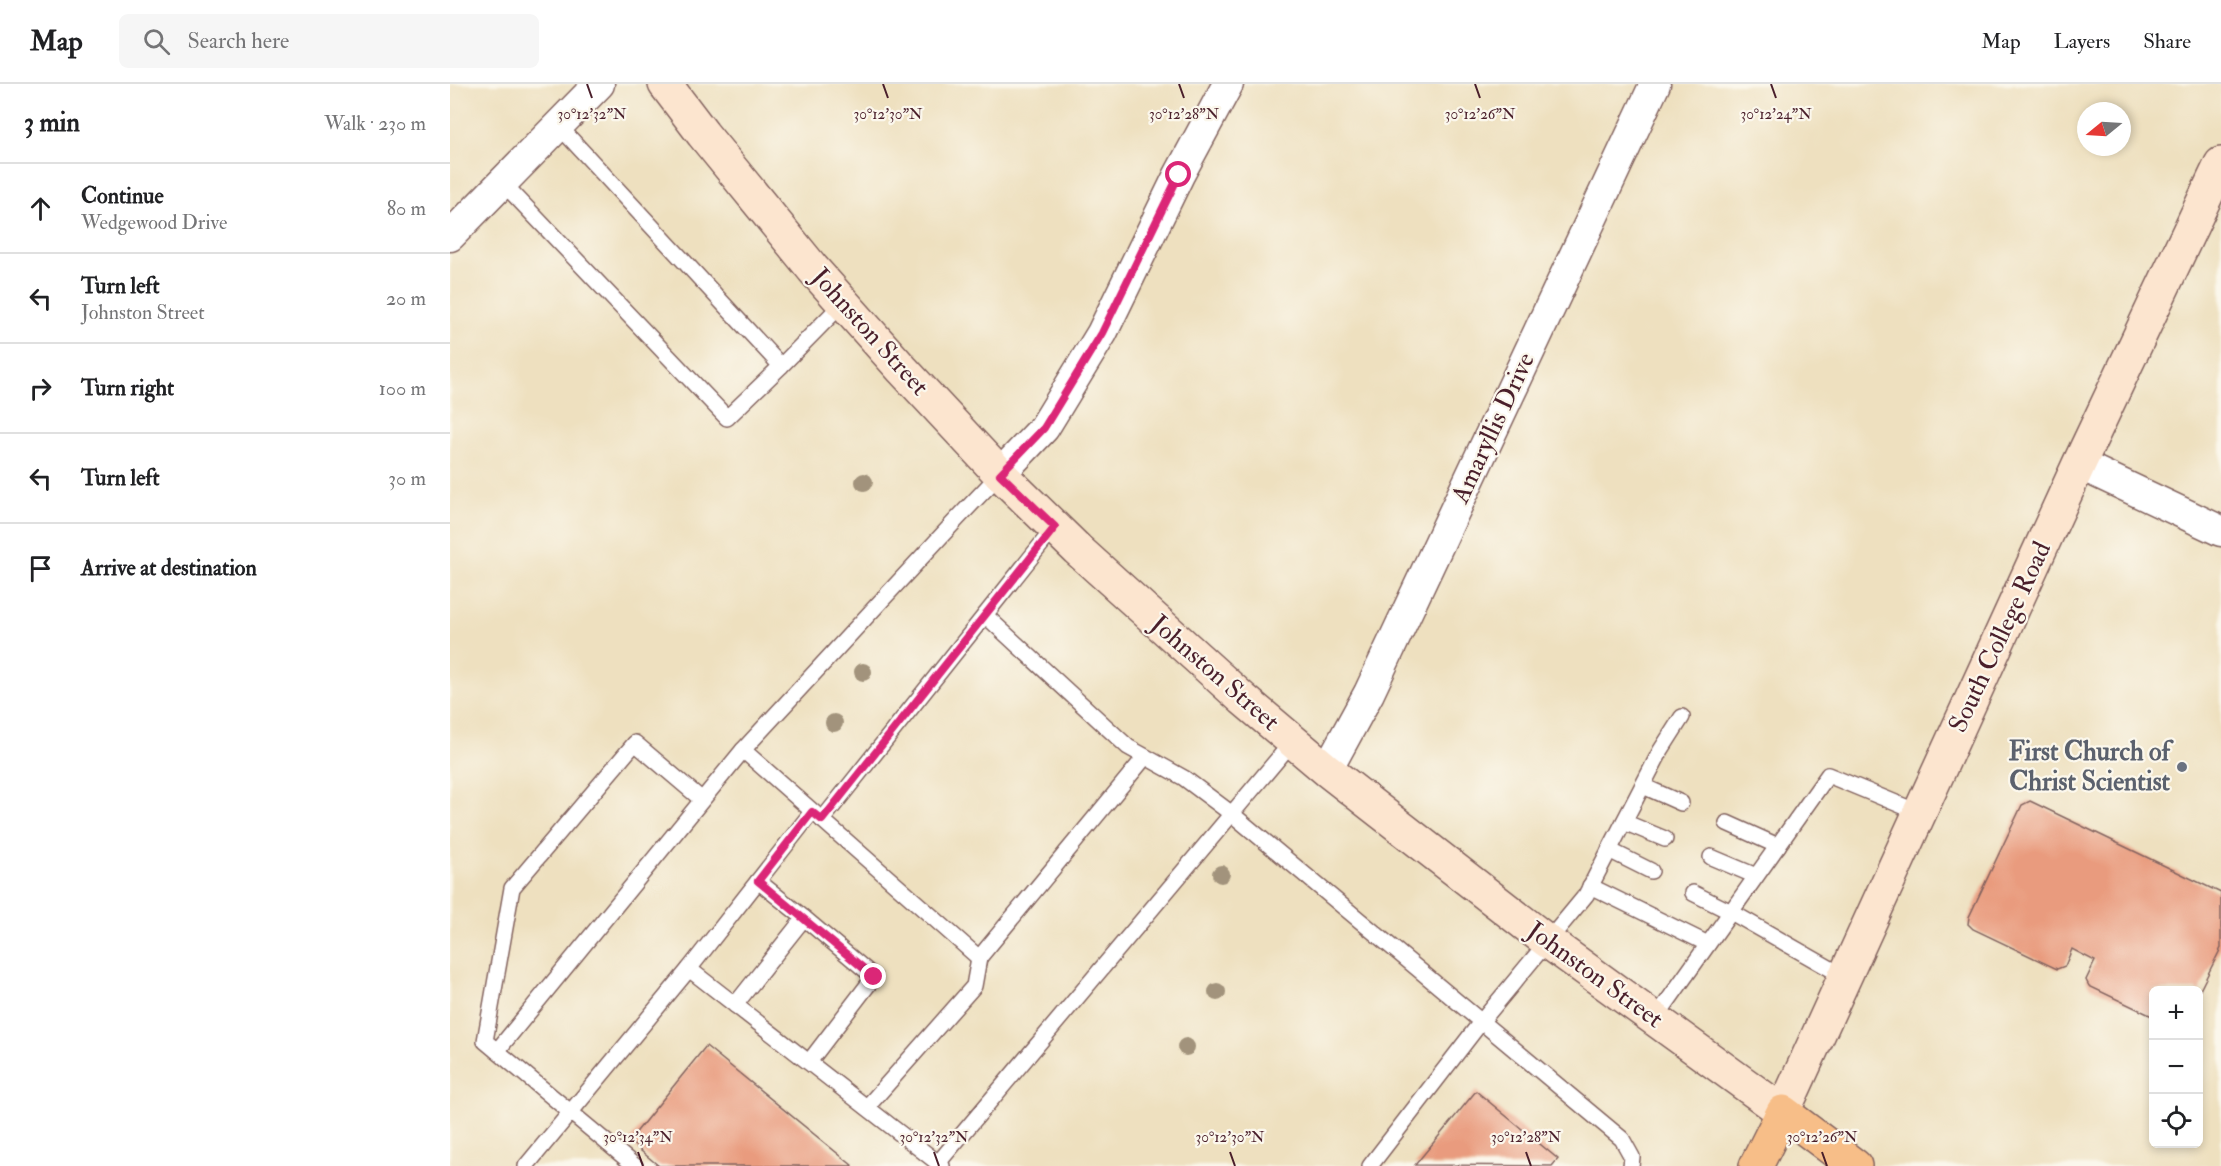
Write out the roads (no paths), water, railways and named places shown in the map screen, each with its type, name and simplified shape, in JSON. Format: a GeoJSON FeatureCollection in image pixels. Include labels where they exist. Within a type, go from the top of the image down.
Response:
{"type":"FeatureCollection","features":[{"type":"Feature","properties":{"kind":"main road","name":"Johnston Street"},"geometry":{"type":"LineString","coordinates":[[671,86],[776,224],[902,369],[1000,474],[1243,699],[1327,770],[1547,941],[1855,1166]]}},
{"type":"Feature","properties":{"kind":"main road","name":"South College Road"},"geometry":{"type":"LineString","coordinates":[[1784,1112],[2079,464],[2221,164]]}},
{"type":"Feature","properties":{"kind":"main road"},"geometry":{"type":"LineString","coordinates":[[1756,1166],[1784,1112]]}},
{"type":"Feature","properties":{"kind":"street"},"geometry":{"type":"LineString","coordinates":[[450,237],[599,84]]}},
{"type":"Feature","properties":{"kind":"street"},"geometry":{"type":"LineString","coordinates":[[1000,474],[1044,428],[1102,333],[1179,175],[1228,84]]}},
{"type":"Feature","properties":{"kind":"street","name":"Amaryllis Drive"},"geometry":{"type":"LineString","coordinates":[[1327,770],[1369,693],[1655,84]]}},
{"type":"Feature","properties":{"kind":"street"},"geometry":{"type":"LineString","coordinates":[[2079,464],[2221,531]]}},
{"type":"Feature","properties":{"kind":"lane"},"geometry":{"type":"LineString","coordinates":[[558,126],[781,366]]}},
{"type":"Feature","properties":{"kind":"lane"},"geometry":{"type":"LineString","coordinates":[[502,182],[728,418],[843,303]]}},
{"type":"Feature","properties":{"kind":"lane"},"geometry":{"type":"LineString","coordinates":[[497,1051],[743,750],[1000,474]]}},
{"type":"Feature","properties":{"kind":"lane"},"geometry":{"type":"LineString","coordinates":[[526,1166],[758,881],[817,816],[985,615],[1055,527]]}},
{"type":"Feature","properties":{"kind":"lane"},"geometry":{"type":"LineString","coordinates":[[985,615],[1128,747],[1184,778],[1232,814],[1622,1139],[1632,1157],[1631,1166]]}},
{"type":"Feature","properties":{"kind":"lane"},"geometry":{"type":"LineString","coordinates":[[1370,1166],[1481,1022],[1586,895],[1661,750],[1682,717]]}},
{"type":"Feature","properties":{"kind":"lane"},"geometry":{"type":"LineString","coordinates":[[688,969],[940,1164],[1293,741]]}},
{"type":"Feature","properties":{"kind":"lane"},"geometry":{"type":"LineString","coordinates":[[635,1166],[485,1041],[512,888],[635,743],[701,799]]}},
{"type":"Feature","properties":{"kind":"lane"},"geometry":{"type":"LineString","coordinates":[[743,750],[979,958]]}},
{"type":"Feature","properties":{"kind":"lane"},"geometry":{"type":"LineString","coordinates":[[867,1107],[974,986],[979,958],[1145,757]]}},
{"type":"Feature","properties":{"kind":"lane"},"geometry":{"type":"LineString","coordinates":[[1655,1019],[1828,775],[1920,813]]}},
{"type":"Feature","properties":{"kind":"lane"},"geometry":{"type":"LineString","coordinates":[[1643,786],[1682,803]]}},
{"type":"Feature","properties":{"kind":"lane"},"geometry":{"type":"LineString","coordinates":[[1624,822],[1665,839]]}},
{"type":"Feature","properties":{"kind":"lane"},"geometry":{"type":"LineString","coordinates":[[1727,823],[1778,846]]}},
{"type":"Feature","properties":{"kind":"lane"},"geometry":{"type":"LineString","coordinates":[[1609,850],[1651,871]]}},
{"type":"Feature","properties":{"kind":"lane"},"geometry":{"type":"LineString","coordinates":[[1711,857],[1756,876]]}},
{"type":"Feature","properties":{"kind":"lane"},"geometry":{"type":"LineString","coordinates":[[758,881],[874,977],[809,1062]]}},
{"type":"Feature","properties":{"kind":"lane"},"geometry":{"type":"LineString","coordinates":[[1590,886],[1708,944]]}},
{"type":"Feature","properties":{"kind":"lane"},"geometry":{"type":"LineString","coordinates":[[1693,893],[1845,977]]}},
{"type":"Feature","properties":{"kind":"lane"},"geometry":{"type":"LineString","coordinates":[[735,1005],[804,918]]}},
{"type":"Feature","properties":{"kind":"place","name":"First Church of Christ Scientist"},"geometry":{"type":"Point","coordinates":[2182,767]}}]}
